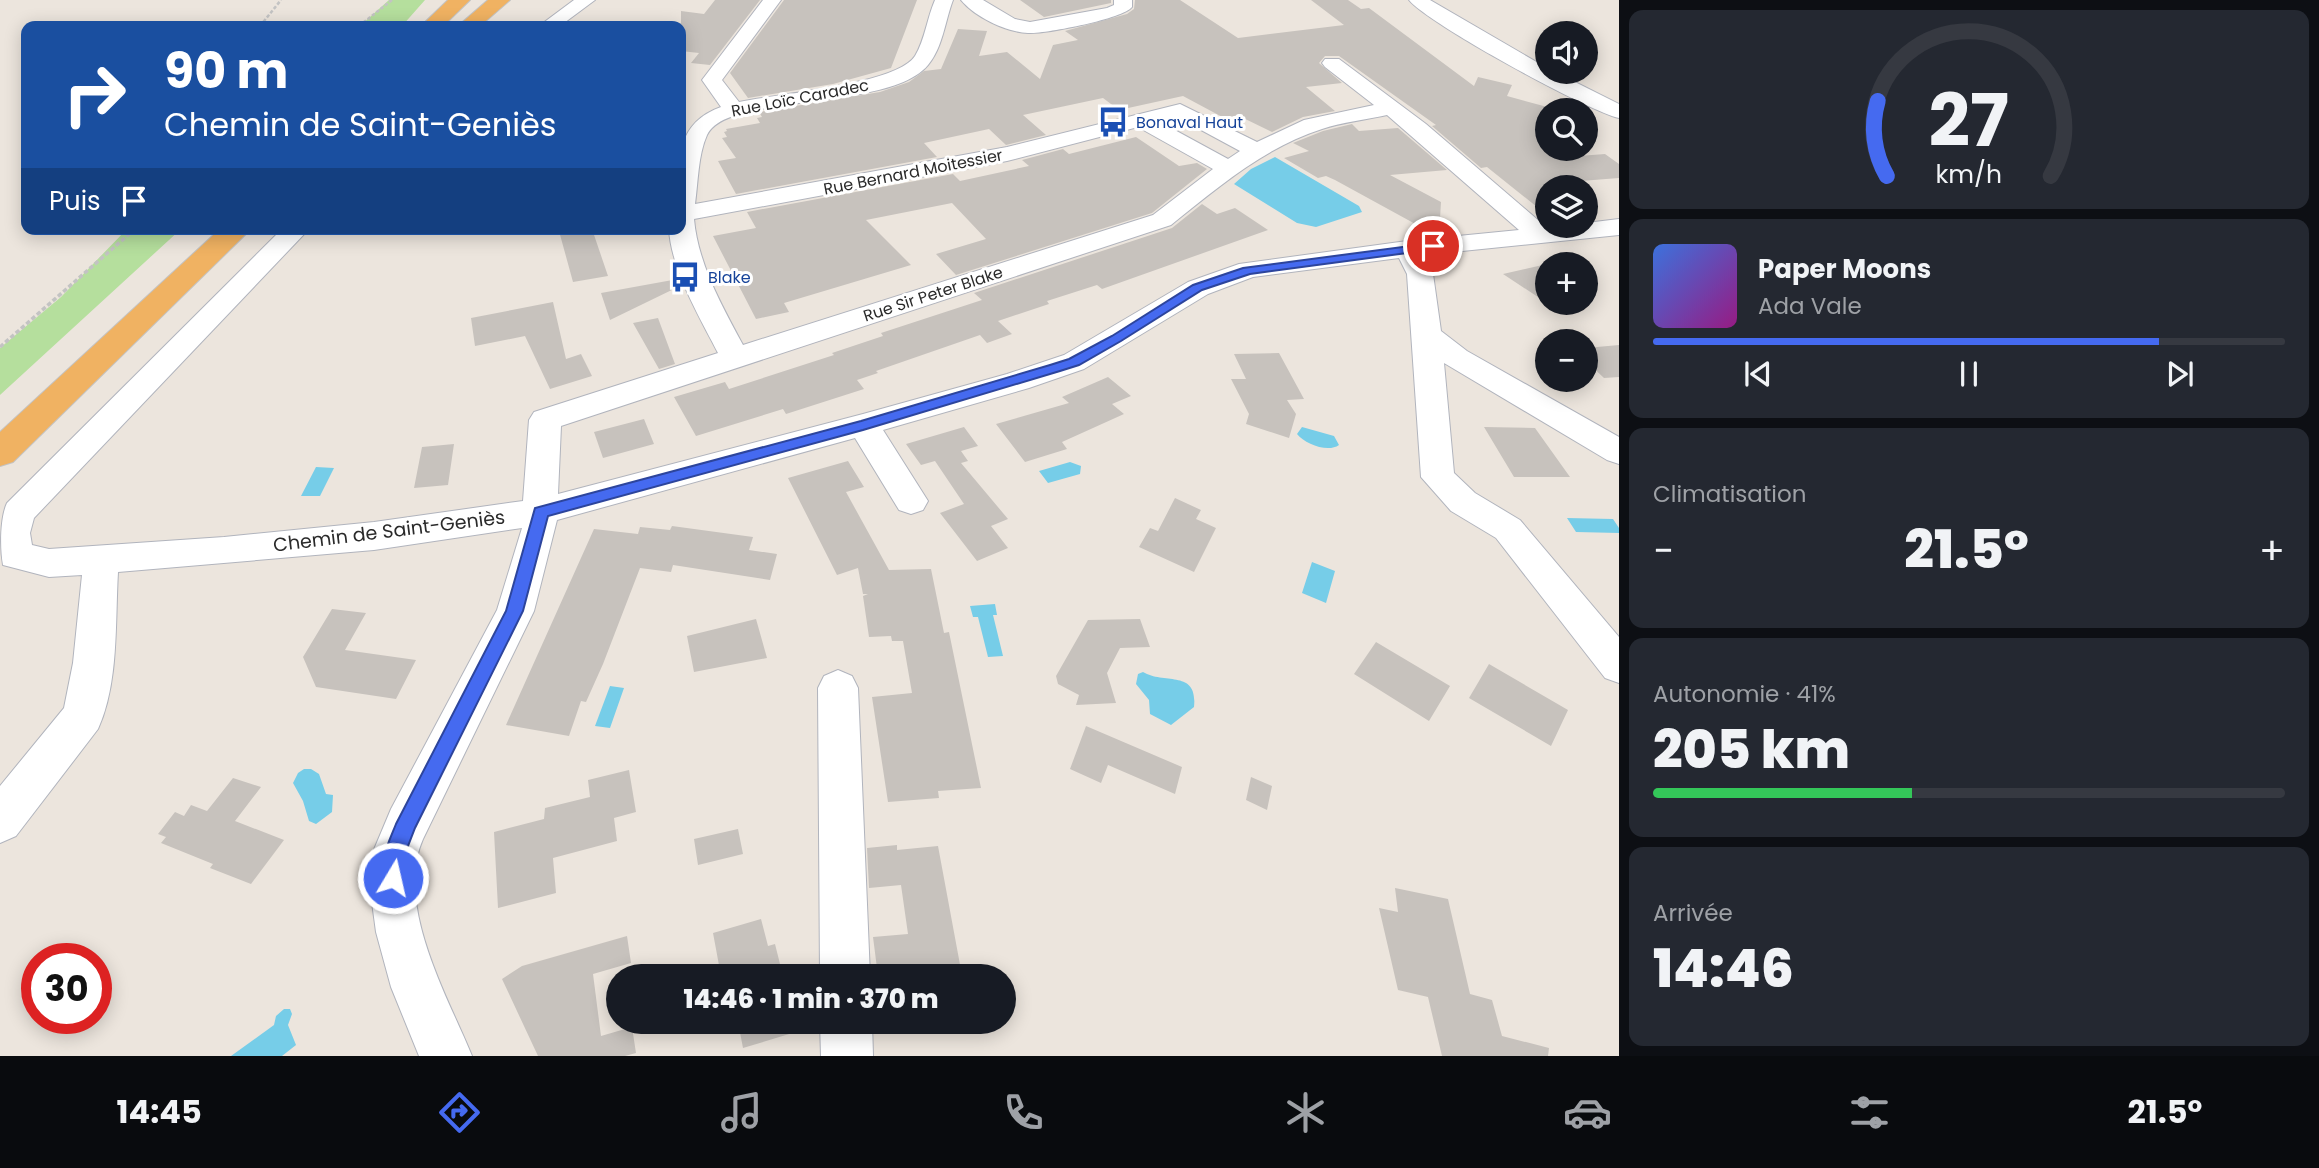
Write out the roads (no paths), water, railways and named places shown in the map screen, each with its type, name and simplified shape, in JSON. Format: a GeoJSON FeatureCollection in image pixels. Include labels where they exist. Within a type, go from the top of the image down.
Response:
{"type":"FeatureCollection","features":[{"type":"Feature","properties":{"kind":"highway"},"geometry":{"type":"LineString","coordinates":[[412,21],[430,0]]}},
{"type":"Feature","properties":{"kind":"highway"},"geometry":{"type":"LineString","coordinates":[[437,21],[460,0]]}},
{"type":"Feature","properties":{"kind":"highway"},"geometry":{"type":"LineString","coordinates":[[458,21],[480,0]]}},
{"type":"Feature","properties":{"kind":"highway"},"geometry":{"type":"LineString","coordinates":[[474,21],[500,0]]}},
{"type":"Feature","properties":{"kind":"highway"},"geometry":{"type":"LineString","coordinates":[[0,418],[200,235]]}},
{"type":"Feature","properties":{"kind":"highway"},"geometry":{"type":"LineString","coordinates":[[0,453],[231,235]]}},
{"type":"Feature","properties":{"kind":"street"},"geometry":{"type":"LineString","coordinates":[[555,21],[586,0]]}},
{"type":"Feature","properties":{"kind":"street"},"geometry":{"type":"LineString","coordinates":[[734,109],[716,89],[712,80],[772,0]]}},
{"type":"Feature","properties":{"kind":"street","name":"Rue Loïc Caradec"},"geometry":{"type":"LineString","coordinates":[[686,190],[698,129],[710,117],[734,109],[860,88],[899,77],[921,63],[944,0]]}},
{"type":"Feature","properties":{"kind":"street"},"geometry":{"type":"LineString","coordinates":[[970,0],[1009,23],[1031,28],[1112,13],[1123,7],[1123,0]]}},
{"type":"Feature","properties":{"kind":"street"},"geometry":{"type":"LineString","coordinates":[[1418,0],[1460,27],[1619,112]]}},
{"type":"Feature","properties":{"kind":"street"},"geometry":{"type":"LineString","coordinates":[[1332,63],[1391,108],[1535,231]]}},
{"type":"Feature","properties":{"kind":"street","name":"Rue Sir Peter Blake"},"geometry":{"type":"LineString","coordinates":[[540,512],[545,420],[1162,220],[1228,168],[1257,151],[1312,125],[1391,108]]}},
{"type":"Feature","properties":{"kind":"street","name":"Rue Bernard Moitessier"},"geometry":{"type":"LineString","coordinates":[[686,214],[1007,154],[1180,110],[1257,151]]}},
{"type":"Feature","properties":{"kind":"street"},"geometry":{"type":"LineString","coordinates":[[1143,121],[1228,168]]}},
{"type":"Feature","properties":{"kind":"street","name":"Chemin de Saint-Geniès"},"geometry":{"type":"LineString","coordinates":[[1598,229],[1619,227]]}},
{"type":"Feature","properties":{"kind":"street","name":"Chemin de Saint-Geniès"},"geometry":{"type":"LineString","coordinates":[[291,235],[19,512],[12,533],[16,555],[49,563],[101,560],[374,536],[540,512],[863,425],[1018,381],[1074,362],[1198,288],[1248,270],[1535,234]]}},
{"type":"Feature","properties":{"kind":"street","name":"Rue Loïc Caradec"},"geometry":{"type":"LineString","coordinates":[[682,235],[682,245],[734,357]]}},
{"type":"Feature","properties":{"kind":"street"},"geometry":{"type":"LineString","coordinates":[[1407,249],[1420,274],[1438,477],[1464,502],[1508,529],[1619,666]]}},
{"type":"Feature","properties":{"kind":"street"},"geometry":{"type":"LineString","coordinates":[[1427,334],[1457,358],[1619,452]]}},
{"type":"Feature","properties":{"kind":"street"},"geometry":{"type":"LineString","coordinates":[[863,425],[911,501]]}},
{"type":"Feature","properties":{"kind":"street"},"geometry":{"type":"LineString","coordinates":[[446,1056],[434,1035],[394,916],[393,859],[407,824],[515,611],[539,528],[540,512]]}},
{"type":"Feature","properties":{"kind":"street"},"geometry":{"type":"LineString","coordinates":[[0,821],[83,716],[93,663],[101,560]]}},
{"type":"Feature","properties":{"kind":"street"},"geometry":{"type":"LineString","coordinates":[[838,688],[845,964]]}},
{"type":"Feature","properties":{"kind":"street"},"geometry":{"type":"LineString","coordinates":[[846,1034],[847,1056]]}},
{"type":"Feature","properties":{"kind":"water"},"geometry":{"type":"Polygon","coordinates":[[[1275,157],[1359,206],[1362,212],[1316,227],[1297,223],[1234,184],[1251,169],[1275,157]]]}},
{"type":"Feature","properties":{"kind":"water"},"geometry":{"type":"Polygon","coordinates":[[[1302,427],[1334,436],[1339,445],[1323,448],[1311,444],[1297,434],[1302,427]]]}},
{"type":"Feature","properties":{"kind":"water"},"geometry":{"type":"Polygon","coordinates":[[[1070,462],[1081,466],[1080,474],[1048,483],[1039,471],[1070,462]]]}},
{"type":"Feature","properties":{"kind":"water"},"geometry":{"type":"Polygon","coordinates":[[[316,467],[334,468],[320,496],[301,496],[316,467]]]}},
{"type":"Feature","properties":{"kind":"water"},"geometry":{"type":"Polygon","coordinates":[[[1567,518],[1613,519],[1619,533],[1576,532],[1567,518]]]}},
{"type":"Feature","properties":{"kind":"water"},"geometry":{"type":"Polygon","coordinates":[[[1312,562],[1335,571],[1326,603],[1302,593],[1312,562]]]}},
{"type":"Feature","properties":{"kind":"water"},"geometry":{"type":"Polygon","coordinates":[[[995,604],[997,615],[993,615],[1003,656],[988,657],[978,617],[973,617],[970,606],[995,604]]]}},
{"type":"Feature","properties":{"kind":"water"},"geometry":{"type":"Polygon","coordinates":[[[1143,672],[1178,680],[1191,687],[1194,707],[1171,725],[1150,714],[1149,700],[1136,684],[1138,674],[1143,672]]]}},
{"type":"Feature","properties":{"kind":"water"},"geometry":{"type":"Polygon","coordinates":[[[610,686],[624,688],[610,728],[595,726],[610,686]]]}},
{"type":"Feature","properties":{"kind":"water"},"geometry":{"type":"Polygon","coordinates":[[[311,769],[319,774],[326,794],[333,795],[332,812],[316,824],[309,821],[303,801],[293,783],[298,773],[311,769]]]}},
{"type":"Feature","properties":{"kind":"water"},"geometry":{"type":"Polygon","coordinates":[[[284,1009],[290,1009],[292,1014],[288,1025],[296,1045],[282,1056],[231,1056],[274,1025],[276,1016],[284,1009]]]}},
{"type":"Feature","properties":{"kind":"place","name":"Bonaval Haut"},"geometry":{"type":"Point","coordinates":[1113,122]}},
{"type":"Feature","properties":{"kind":"place","name":"Blake"},"geometry":{"type":"Point","coordinates":[685,277]}}]}
